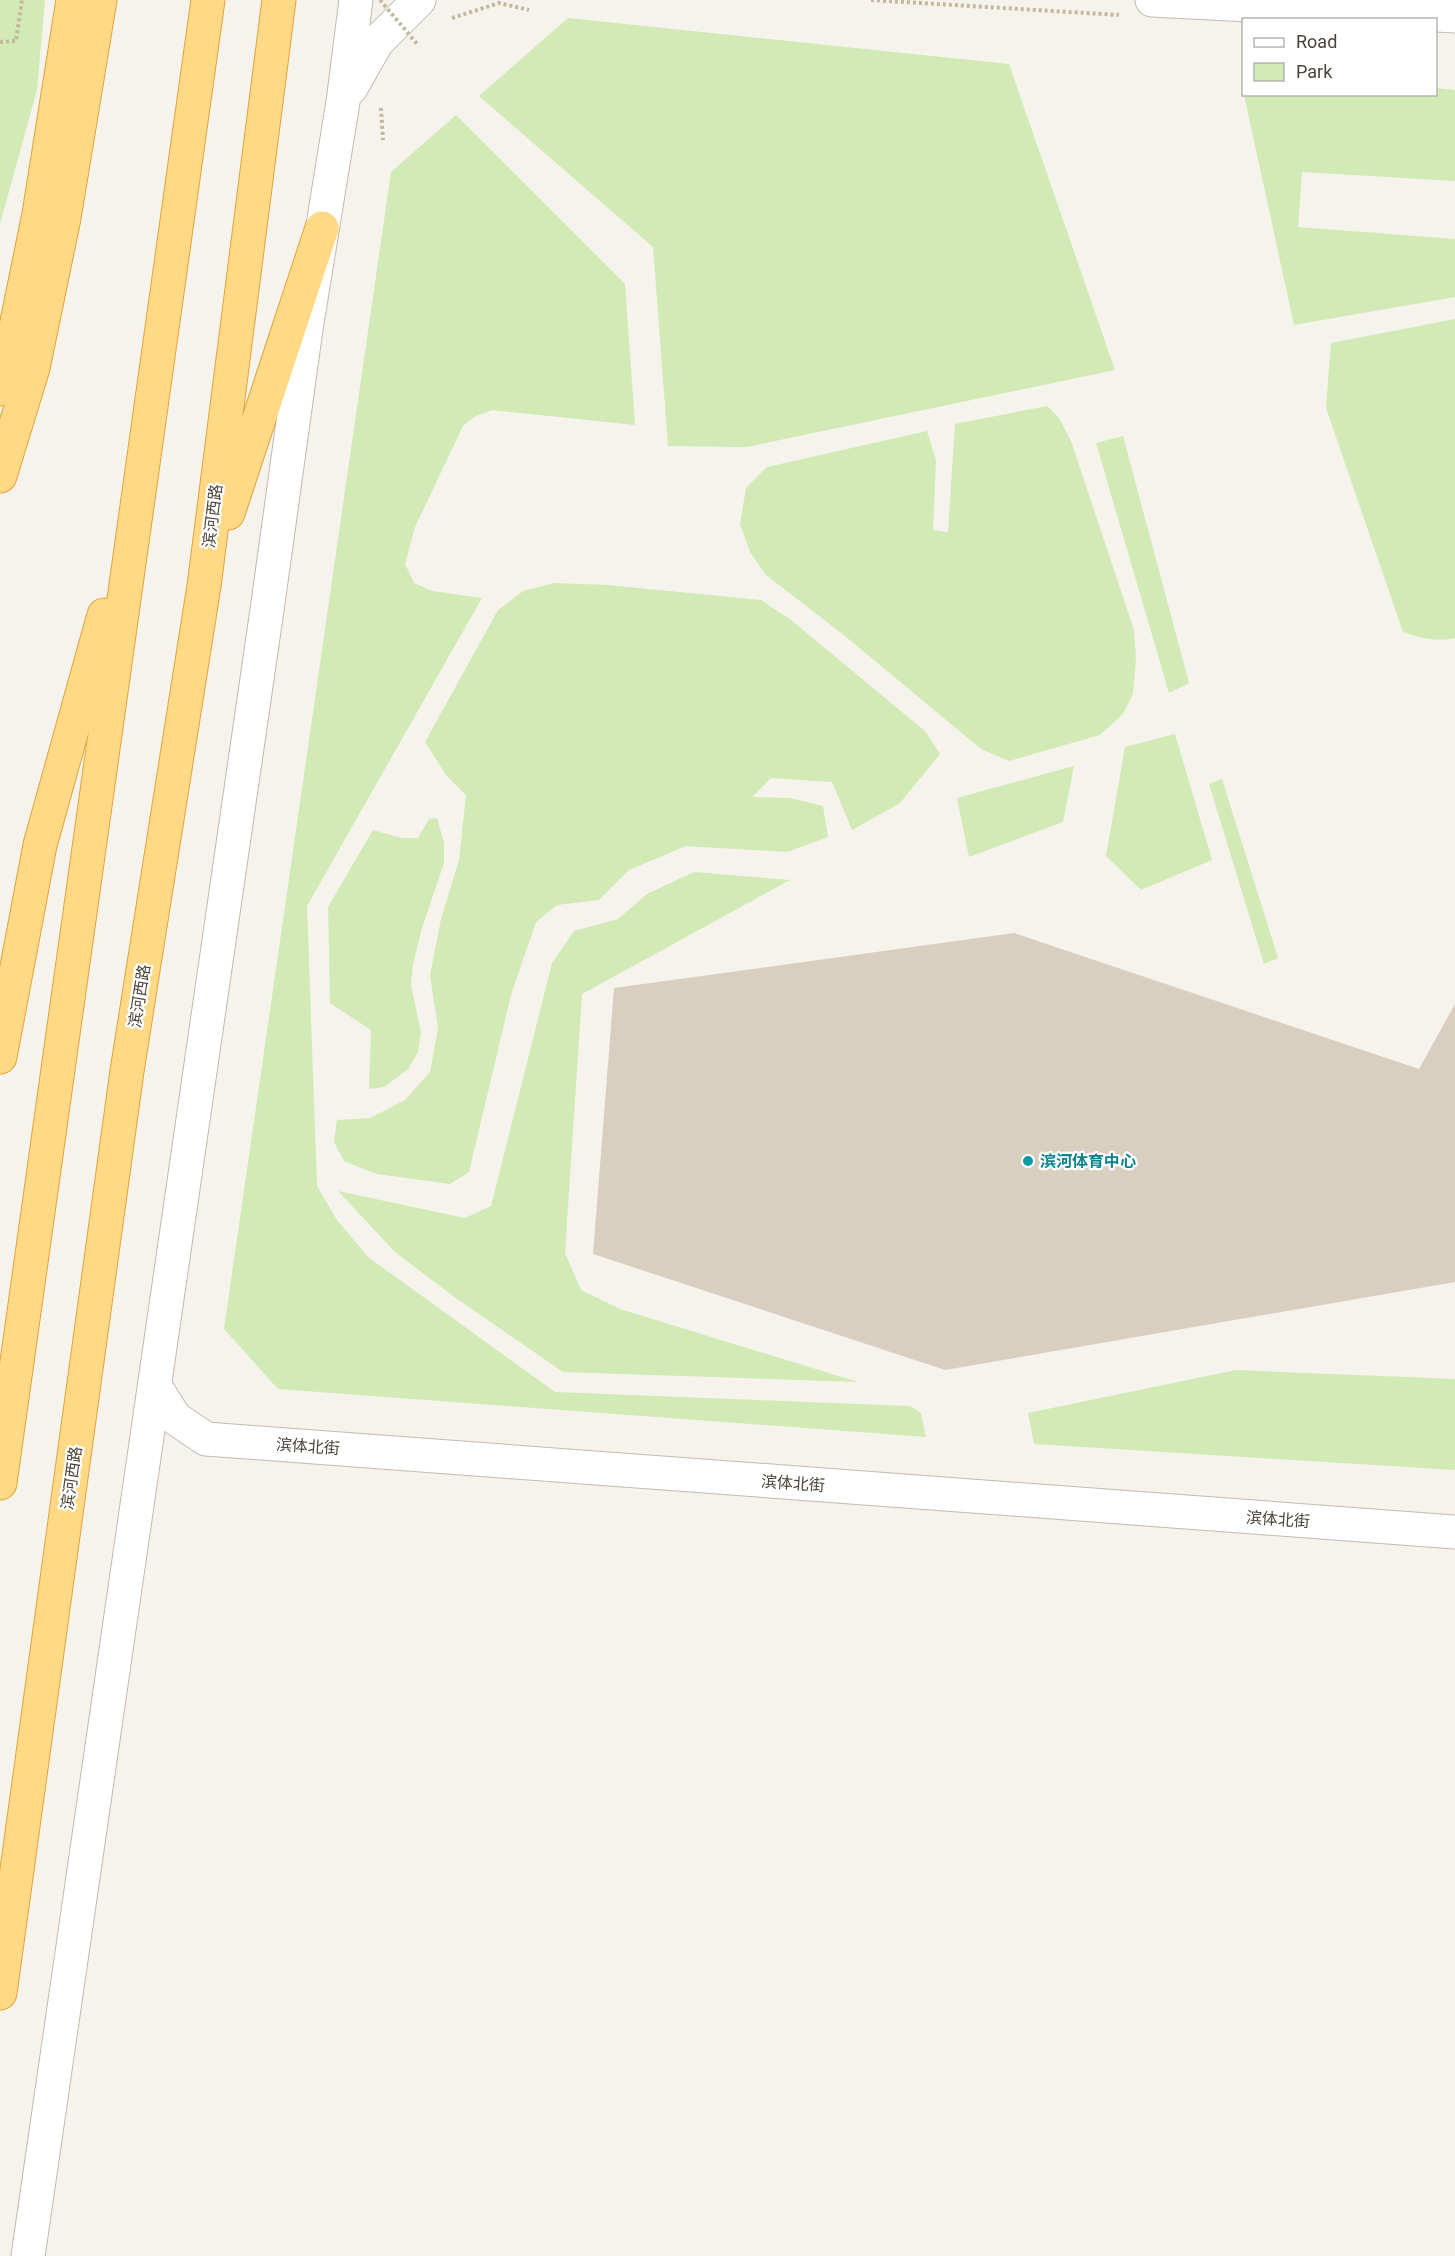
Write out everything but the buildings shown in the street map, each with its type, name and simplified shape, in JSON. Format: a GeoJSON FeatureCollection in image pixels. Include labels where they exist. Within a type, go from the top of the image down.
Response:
{"type":"FeatureCollection","features":[{"type":"Feature","properties":{"kind":"highway"},"geometry":{"type":"LineString","coordinates":[[0,389],[9,362],[39,214],[73,0]]}},
{"type":"Feature","properties":{"kind":"highway"},"geometry":{"type":"LineString","coordinates":[[0,476],[33,368],[64,218],[100,0]]}},
{"type":"Feature","properties":{"kind":"highway"},"geometry":{"type":"LineString","coordinates":[[0,1483],[208,0]]}},
{"type":"Feature","properties":{"kind":"highway","name":"滨河西路"},"geometry":{"type":"LineString","coordinates":[[0,1993],[127,1071],[204,586],[279,0]]}},
{"type":"Feature","properties":{"kind":"highway"},"geometry":{"type":"LineString","coordinates":[[204,586],[322,228]]}},
{"type":"Feature","properties":{"kind":"highway"},"geometry":{"type":"LineString","coordinates":[[0,1057],[40,845],[140,486]]}},
{"type":"Feature","properties":{"kind":"street"},"geometry":{"type":"LineString","coordinates":[[28,2256],[198,1075],[322,228],[343,102],[356,0]]}},
{"type":"Feature","properties":{"kind":"street"},"geometry":{"type":"LineString","coordinates":[[343,102],[377,42],[419,0]]}},
{"type":"Feature","properties":{"kind":"street"},"geometry":{"type":"LineString","coordinates":[[1140,8],[1455,16]]}},
{"type":"Feature","properties":{"kind":"street","name":"滨体北街"},"geometry":{"type":"LineString","coordinates":[[155,1386],[175,1418],[206,1439],[1455,1532]]}},
{"type":"Feature","properties":{"kind":"path"},"geometry":{"type":"LineString","coordinates":[[0,42],[16,41],[22,0]]}},
{"type":"Feature","properties":{"kind":"path"},"geometry":{"type":"LineString","coordinates":[[380,0],[418,45]]}},
{"type":"Feature","properties":{"kind":"path"},"geometry":{"type":"LineString","coordinates":[[871,0],[1140,8]]}},
{"type":"Feature","properties":{"kind":"path"},"geometry":{"type":"LineString","coordinates":[[451,18],[499,3],[529,10]]}},
{"type":"Feature","properties":{"kind":"path"},"geometry":{"type":"LineString","coordinates":[[411,53],[426,38]]}},
{"type":"Feature","properties":{"kind":"path"},"geometry":{"type":"LineString","coordinates":[[381,106],[383,140]]}},
{"type":"Feature","properties":{"kind":"green space"},"geometry":{"type":"Polygon","coordinates":[[[0,0],[45,0],[37,90],[0,224],[0,0]]]}},
{"type":"Feature","properties":{"kind":"green space"},"geometry":{"type":"Polygon","coordinates":[[[568,18],[1009,64],[1115,370],[747,447],[668,446],[653,247],[479,96],[568,18]]]}},
{"type":"Feature","properties":{"kind":"green space"},"geometry":{"type":"Polygon","coordinates":[[[1437,88],[1455,90],[1455,181],[1302,172],[1298,227],[1455,239],[1455,297],[1294,325],[1244,96],[1437,96],[1437,88]]]}},
{"type":"Feature","properties":{"kind":"green space"},"geometry":{"type":"Polygon","coordinates":[[[456,115],[625,284],[635,425],[492,410],[474,417],[463,426],[415,527],[405,564],[414,583],[432,591],[482,598],[307,906],[317,1186],[337,1220],[368,1257],[555,1392],[910,1406],[921,1413],[926,1437],[278,1389],[224,1329],[391,172],[456,115]]]}},
{"type":"Feature","properties":{"kind":"green space"},"geometry":{"type":"Polygon","coordinates":[[[1455,319],[1455,638],[1422,638],[1403,632],[1326,408],[1331,343],[1455,319]]]}},
{"type":"Feature","properties":{"kind":"green space"},"geometry":{"type":"Polygon","coordinates":[[[1047,406],[1059,418],[1071,441],[1134,630],[1136,658],[1133,694],[1123,714],[1100,735],[1009,761],[981,749],[840,632],[766,575],[750,552],[740,524],[746,488],[767,467],[927,431],[936,460],[933,530],[948,532],[955,424],[1047,406]]]}},
{"type":"Feature","properties":{"kind":"green space"},"geometry":{"type":"Polygon","coordinates":[[[1123,436],[1189,683],[1169,693],[1096,443],[1123,436]]]}},
{"type":"Feature","properties":{"kind":"green space"},"geometry":{"type":"Polygon","coordinates":[[[554,583],[608,585],[761,600],[791,620],[925,731],[940,754],[900,803],[852,830],[832,782],[771,778],[752,797],[790,798],[823,806],[828,837],[787,852],[686,846],[629,870],[599,900],[557,905],[536,922],[511,995],[469,1172],[450,1184],[377,1174],[344,1161],[334,1142],[337,1120],[370,1118],[405,1100],[430,1072],[438,1028],[430,975],[441,919],[459,860],[466,795],[446,775],[425,742],[498,610],[523,591],[554,583]]]}},
{"type":"Feature","properties":{"kind":"green space"},"geometry":{"type":"Polygon","coordinates":[[[1175,734],[1212,860],[1141,890],[1106,856],[1125,747],[1175,734]]]}},
{"type":"Feature","properties":{"kind":"green space"},"geometry":{"type":"Polygon","coordinates":[[[1074,766],[1063,822],[969,857],[957,798],[1074,766]]]}},
{"type":"Feature","properties":{"kind":"green space"},"geometry":{"type":"Polygon","coordinates":[[[1222,779],[1278,958],[1264,964],[1209,784],[1222,779]]]}},
{"type":"Feature","properties":{"kind":"green space"},"geometry":{"type":"Polygon","coordinates":[[[437,818],[444,843],[444,863],[422,928],[413,964],[411,985],[421,1032],[418,1052],[408,1069],[384,1087],[369,1089],[371,1030],[330,1003],[328,907],[373,830],[401,838],[418,838],[429,819],[437,818]]]}},
{"type":"Feature","properties":{"kind":"green space"},"geometry":{"type":"Polygon","coordinates":[[[694,872],[790,880],[582,994],[565,1253],[581,1290],[620,1309],[858,1382],[563,1372],[453,1296],[395,1252],[338,1191],[465,1218],[491,1206],[552,963],[574,931],[618,919],[647,894],[694,872]]]}},
{"type":"Feature","properties":{"kind":"green space"},"geometry":{"type":"Polygon","coordinates":[[[1236,1370],[1455,1379],[1455,1470],[1034,1444],[1028,1413],[1236,1370]]]}},
{"type":"Feature","properties":{"kind":"place","name":"滨河体育中心"},"geometry":{"type":"Point","coordinates":[1028,1161]}}]}
